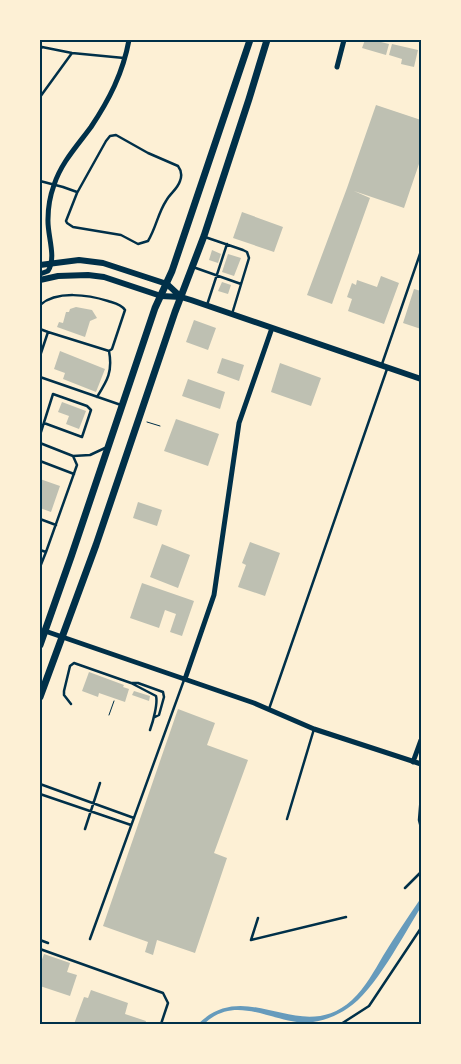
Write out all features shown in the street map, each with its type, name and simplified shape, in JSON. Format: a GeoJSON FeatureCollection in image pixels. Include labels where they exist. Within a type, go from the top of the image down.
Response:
{"type":"FeatureCollection","features":[{"type":"Feature","properties":{"kind":"main road"},"geometry":{"type":"LineString","coordinates":[[40,645],[42,630],[161,296],[167,284],[250,40]]}},
{"type":"Feature","properties":{"kind":"main road"},"geometry":{"type":"LineString","coordinates":[[40,697],[204,236],[267,40]]}},
{"type":"Feature","properties":{"kind":"street"},"geometry":{"type":"LineString","coordinates":[[40,274],[48,271],[52,262],[48,220],[54,184],[68,157],[112,94],[126,58],[129,40]]}},
{"type":"Feature","properties":{"kind":"street"},"geometry":{"type":"LineString","coordinates":[[338,67],[344,40]]}},
{"type":"Feature","properties":{"kind":"street"},"geometry":{"type":"LineString","coordinates":[[40,265],[79,260],[102,263],[167,284],[181,297]]}},
{"type":"Feature","properties":{"kind":"street"},"geometry":{"type":"LineString","coordinates":[[40,280],[58,276],[88,275],[104,277],[161,296],[181,297],[421,379]]}},
{"type":"Feature","properties":{"kind":"street"},"geometry":{"type":"LineString","coordinates":[[185,679],[214,595],[239,423],[272,328]]}},
{"type":"Feature","properties":{"kind":"street"},"geometry":{"type":"LineString","coordinates":[[42,630],[185,679],[269,710],[314,730],[421,764]]}},
{"type":"Feature","properties":{"kind":"street"},"geometry":{"type":"LineString","coordinates":[[414,762],[421,740]]}},
{"type":"Feature","properties":{"kind":"lane"},"geometry":{"type":"LineString","coordinates":[[40,50],[42,47],[126,58]]}},
{"type":"Feature","properties":{"kind":"lane"},"geometry":{"type":"LineString","coordinates":[[40,97],[72,52]]}},
{"type":"Feature","properties":{"kind":"lane"},"geometry":{"type":"LineString","coordinates":[[116,135],[178,166],[181,170],[181,180],[175,192],[166,200],[155,230],[148,242],[138,244],[121,235],[73,227],[66,223],[66,217],[77,193],[110,136],[116,135]]}},
{"type":"Feature","properties":{"kind":"lane"},"geometry":{"type":"LineString","coordinates":[[40,181],[77,193]]}},
{"type":"Feature","properties":{"kind":"lane"},"geometry":{"type":"LineString","coordinates":[[204,236],[247,252],[249,258],[232,314]]}},
{"type":"Feature","properties":{"kind":"lane"},"geometry":{"type":"LineString","coordinates":[[206,306],[226,244]]}},
{"type":"Feature","properties":{"kind":"lane"},"geometry":{"type":"LineString","coordinates":[[269,710],[385,367],[421,252]]}},
{"type":"Feature","properties":{"kind":"lane"},"geometry":{"type":"LineString","coordinates":[[192,267],[241,284]]}},
{"type":"Feature","properties":{"kind":"lane"},"geometry":{"type":"LineString","coordinates":[[40,305],[53,298],[81,295],[94,297],[124,307],[125,310],[112,350],[109,352]]}},
{"type":"Feature","properties":{"kind":"lane"},"geometry":{"type":"LineString","coordinates":[[40,329],[109,352]]}},
{"type":"Feature","properties":{"kind":"lane"},"geometry":{"type":"LineString","coordinates":[[40,356],[48,332]]}},
{"type":"Feature","properties":{"kind":"lane"},"geometry":{"type":"LineString","coordinates":[[97,397],[109,374],[111,363],[109,352]]}},
{"type":"Feature","properties":{"kind":"lane"},"geometry":{"type":"LineString","coordinates":[[40,377],[122,405]]}},
{"type":"Feature","properties":{"kind":"lane"},"geometry":{"type":"LineString","coordinates":[[40,435],[53,394],[87,406],[91,410],[82,437],[44,423]]}},
{"type":"Feature","properties":{"kind":"lane"},"geometry":{"type":"LineString","coordinates":[[40,443],[73,456],[90,455],[108,446]]}},
{"type":"Feature","properties":{"kind":"lane"},"geometry":{"type":"LineString","coordinates":[[40,567],[77,465],[73,456]]}},
{"type":"Feature","properties":{"kind":"lane"},"geometry":{"type":"LineString","coordinates":[[40,461],[74,474]]}},
{"type":"Feature","properties":{"kind":"lane"},"geometry":{"type":"LineString","coordinates":[[40,519],[56,525]]}},
{"type":"Feature","properties":{"kind":"lane"},"geometry":{"type":"LineString","coordinates":[[40,550],[46,552]]}},
{"type":"Feature","properties":{"kind":"lane"},"geometry":{"type":"LineString","coordinates":[[40,584],[40,597]]}},
{"type":"Feature","properties":{"kind":"lane"},"geometry":{"type":"LineString","coordinates":[[71,704],[64,695],[64,691],[70,666],[74,663],[131,683],[156,696],[154,717],[150,730]]}},
{"type":"Feature","properties":{"kind":"lane"},"geometry":{"type":"LineString","coordinates":[[90,939],[185,679]]}},
{"type":"Feature","properties":{"kind":"lane"},"geometry":{"type":"LineString","coordinates":[[131,683],[138,683],[163,692],[164,697],[159,715],[154,717]]}},
{"type":"Feature","properties":{"kind":"lane"},"geometry":{"type":"LineString","coordinates":[[287,819],[314,730]]}},
{"type":"Feature","properties":{"kind":"lane"},"geometry":{"type":"LineString","coordinates":[[85,829],[100,783]]}},
{"type":"Feature","properties":{"kind":"lane"},"geometry":{"type":"LineString","coordinates":[[40,784],[134,818]]}},
{"type":"Feature","properties":{"kind":"lane"},"geometry":{"type":"LineString","coordinates":[[40,794],[131,826]]}},
{"type":"Feature","properties":{"kind":"lane"},"geometry":{"type":"LineString","coordinates":[[421,795],[419,820],[421,828]]}},
{"type":"Feature","properties":{"kind":"lane"},"geometry":{"type":"LineString","coordinates":[[404,888],[421,872]]}},
{"type":"Feature","properties":{"kind":"lane"},"geometry":{"type":"LineString","coordinates":[[258,918],[251,940],[346,917]]}},
{"type":"Feature","properties":{"kind":"lane"},"geometry":{"type":"LineString","coordinates":[[341,1024],[369,1006],[421,928]]}},
{"type":"Feature","properties":{"kind":"lane"},"geometry":{"type":"LineString","coordinates":[[40,940],[48,943]]}},
{"type":"Feature","properties":{"kind":"lane"},"geometry":{"type":"LineString","coordinates":[[40,949],[163,993],[168,1003],[161,1024]]}},
{"type":"Feature","properties":{"kind":"path"},"geometry":{"type":"LineString","coordinates":[[147,422],[160,426]]}},
{"type":"Feature","properties":{"kind":"path"},"geometry":{"type":"LineString","coordinates":[[109,715],[114,701]]}},
{"type":"Feature","properties":{"kind":"water"},"geometry":{"type":"Polygon","coordinates":[[[421,898],[421,907],[378,976],[358,1000],[340,1013],[318,1021],[299,1022],[257,1012],[230,1010],[217,1015],[204,1024],[198,1024],[217,1011],[236,1006],[255,1007],[313,1017],[333,1013],[352,1000],[361,990],[421,898]]]}},
{"type":"Feature","properties":{"kind":"building"},"geometry":{"type":"Polygon","coordinates":[[[365,40],[381,40],[381,42],[389,44],[386,55],[362,48],[365,40]]]}},
{"type":"Feature","properties":{"kind":"building"},"geometry":{"type":"Polygon","coordinates":[[[392,44],[418,50],[414,67],[401,64],[402,59],[389,55],[392,44]]]}},
{"type":"Feature","properties":{"kind":"building"},"geometry":{"type":"Polygon","coordinates":[[[376,105],[421,120],[421,158],[404,208],[354,191],[370,198],[332,304],[307,295],[376,105]]]}},
{"type":"Feature","properties":{"kind":"building"},"geometry":{"type":"Polygon","coordinates":[[[242,212],[283,227],[274,252],[233,238],[242,212]]]}},
{"type":"Feature","properties":{"kind":"building"},"geometry":{"type":"Polygon","coordinates":[[[212,250],[221,254],[218,263],[209,260],[212,250]]]}},
{"type":"Feature","properties":{"kind":"building"},"geometry":{"type":"Polygon","coordinates":[[[228,254],[241,258],[234,276],[222,272],[228,254]]]}},
{"type":"Feature","properties":{"kind":"building"},"geometry":{"type":"Polygon","coordinates":[[[381,276],[399,283],[384,324],[348,311],[352,299],[347,297],[352,283],[356,285],[357,280],[377,287],[381,276]]]}},
{"type":"Feature","properties":{"kind":"building"},"geometry":{"type":"Polygon","coordinates":[[[222,282],[231,285],[228,294],[218,291],[222,282]]]}},
{"type":"Feature","properties":{"kind":"building"},"geometry":{"type":"Polygon","coordinates":[[[414,289],[421,291],[421,329],[403,323],[414,289]]]}},
{"type":"Feature","properties":{"kind":"building"},"geometry":{"type":"Polygon","coordinates":[[[76,307],[92,310],[97,318],[90,321],[85,337],[57,327],[59,322],[63,323],[66,312],[76,307]]]}},
{"type":"Feature","properties":{"kind":"building"},"geometry":{"type":"Polygon","coordinates":[[[194,320],[216,328],[208,350],[186,342],[194,320]]]}},
{"type":"Feature","properties":{"kind":"building"},"geometry":{"type":"Polygon","coordinates":[[[60,351],[105,369],[96,392],[63,379],[65,373],[54,369],[60,351]]]}},
{"type":"Feature","properties":{"kind":"building"},"geometry":{"type":"Polygon","coordinates":[[[222,358],[244,365],[239,381],[217,373],[222,358]]]}},
{"type":"Feature","properties":{"kind":"building"},"geometry":{"type":"Polygon","coordinates":[[[280,363],[321,378],[311,406],[271,392],[280,363]]]}},
{"type":"Feature","properties":{"kind":"building"},"geometry":{"type":"Polygon","coordinates":[[[188,379],[225,392],[220,409],[182,396],[188,379]]]}},
{"type":"Feature","properties":{"kind":"building"},"geometry":{"type":"Polygon","coordinates":[[[62,402],[86,411],[79,429],[66,424],[69,416],[58,412],[62,402]]]}},
{"type":"Feature","properties":{"kind":"building"},"geometry":{"type":"Polygon","coordinates":[[[176,419],[219,434],[208,466],[164,451],[176,419]]]}},
{"type":"Feature","properties":{"kind":"building"},"geometry":{"type":"Polygon","coordinates":[[[40,479],[60,486],[51,512],[40,508],[40,479]]]}},
{"type":"Feature","properties":{"kind":"building"},"geometry":{"type":"Polygon","coordinates":[[[138,502],[162,510],[157,526],[133,518],[138,502]]]}},
{"type":"Feature","properties":{"kind":"building"},"geometry":{"type":"Polygon","coordinates":[[[250,542],[280,553],[265,596],[238,587],[246,565],[242,563],[250,542]]]}},
{"type":"Feature","properties":{"kind":"building"},"geometry":{"type":"Polygon","coordinates":[[[162,544],[190,555],[178,588],[150,577],[162,544]]]}},
{"type":"Feature","properties":{"kind":"building"},"geometry":{"type":"Polygon","coordinates":[[[142,583],[194,601],[182,636],[170,632],[176,614],[165,610],[159,628],[130,618],[142,583]]]}},
{"type":"Feature","properties":{"kind":"building"},"geometry":{"type":"Polygon","coordinates":[[[89,672],[124,685],[123,687],[129,689],[125,702],[99,693],[98,697],[82,691],[89,672]]]}},
{"type":"Feature","properties":{"kind":"building"},"geometry":{"type":"Polygon","coordinates":[[[134,691],[150,696],[149,701],[132,695],[134,691]]]}},
{"type":"Feature","properties":{"kind":"building"},"geometry":{"type":"Polygon","coordinates":[[[178,709],[215,723],[207,745],[248,760],[214,853],[227,858],[195,953],[157,940],[153,955],[145,952],[148,942],[103,926],[178,709]]]}},
{"type":"Feature","properties":{"kind":"building"},"geometry":{"type":"Polygon","coordinates":[[[44,954],[70,963],[67,972],[77,975],[70,996],[40,986],[40,965],[44,954]]]}},
{"type":"Feature","properties":{"kind":"building"},"geometry":{"type":"Polygon","coordinates":[[[91,990],[128,1003],[125,1014],[146,1021],[145,1024],[74,1024],[84,997],[88,998],[91,990]]]}}]}
